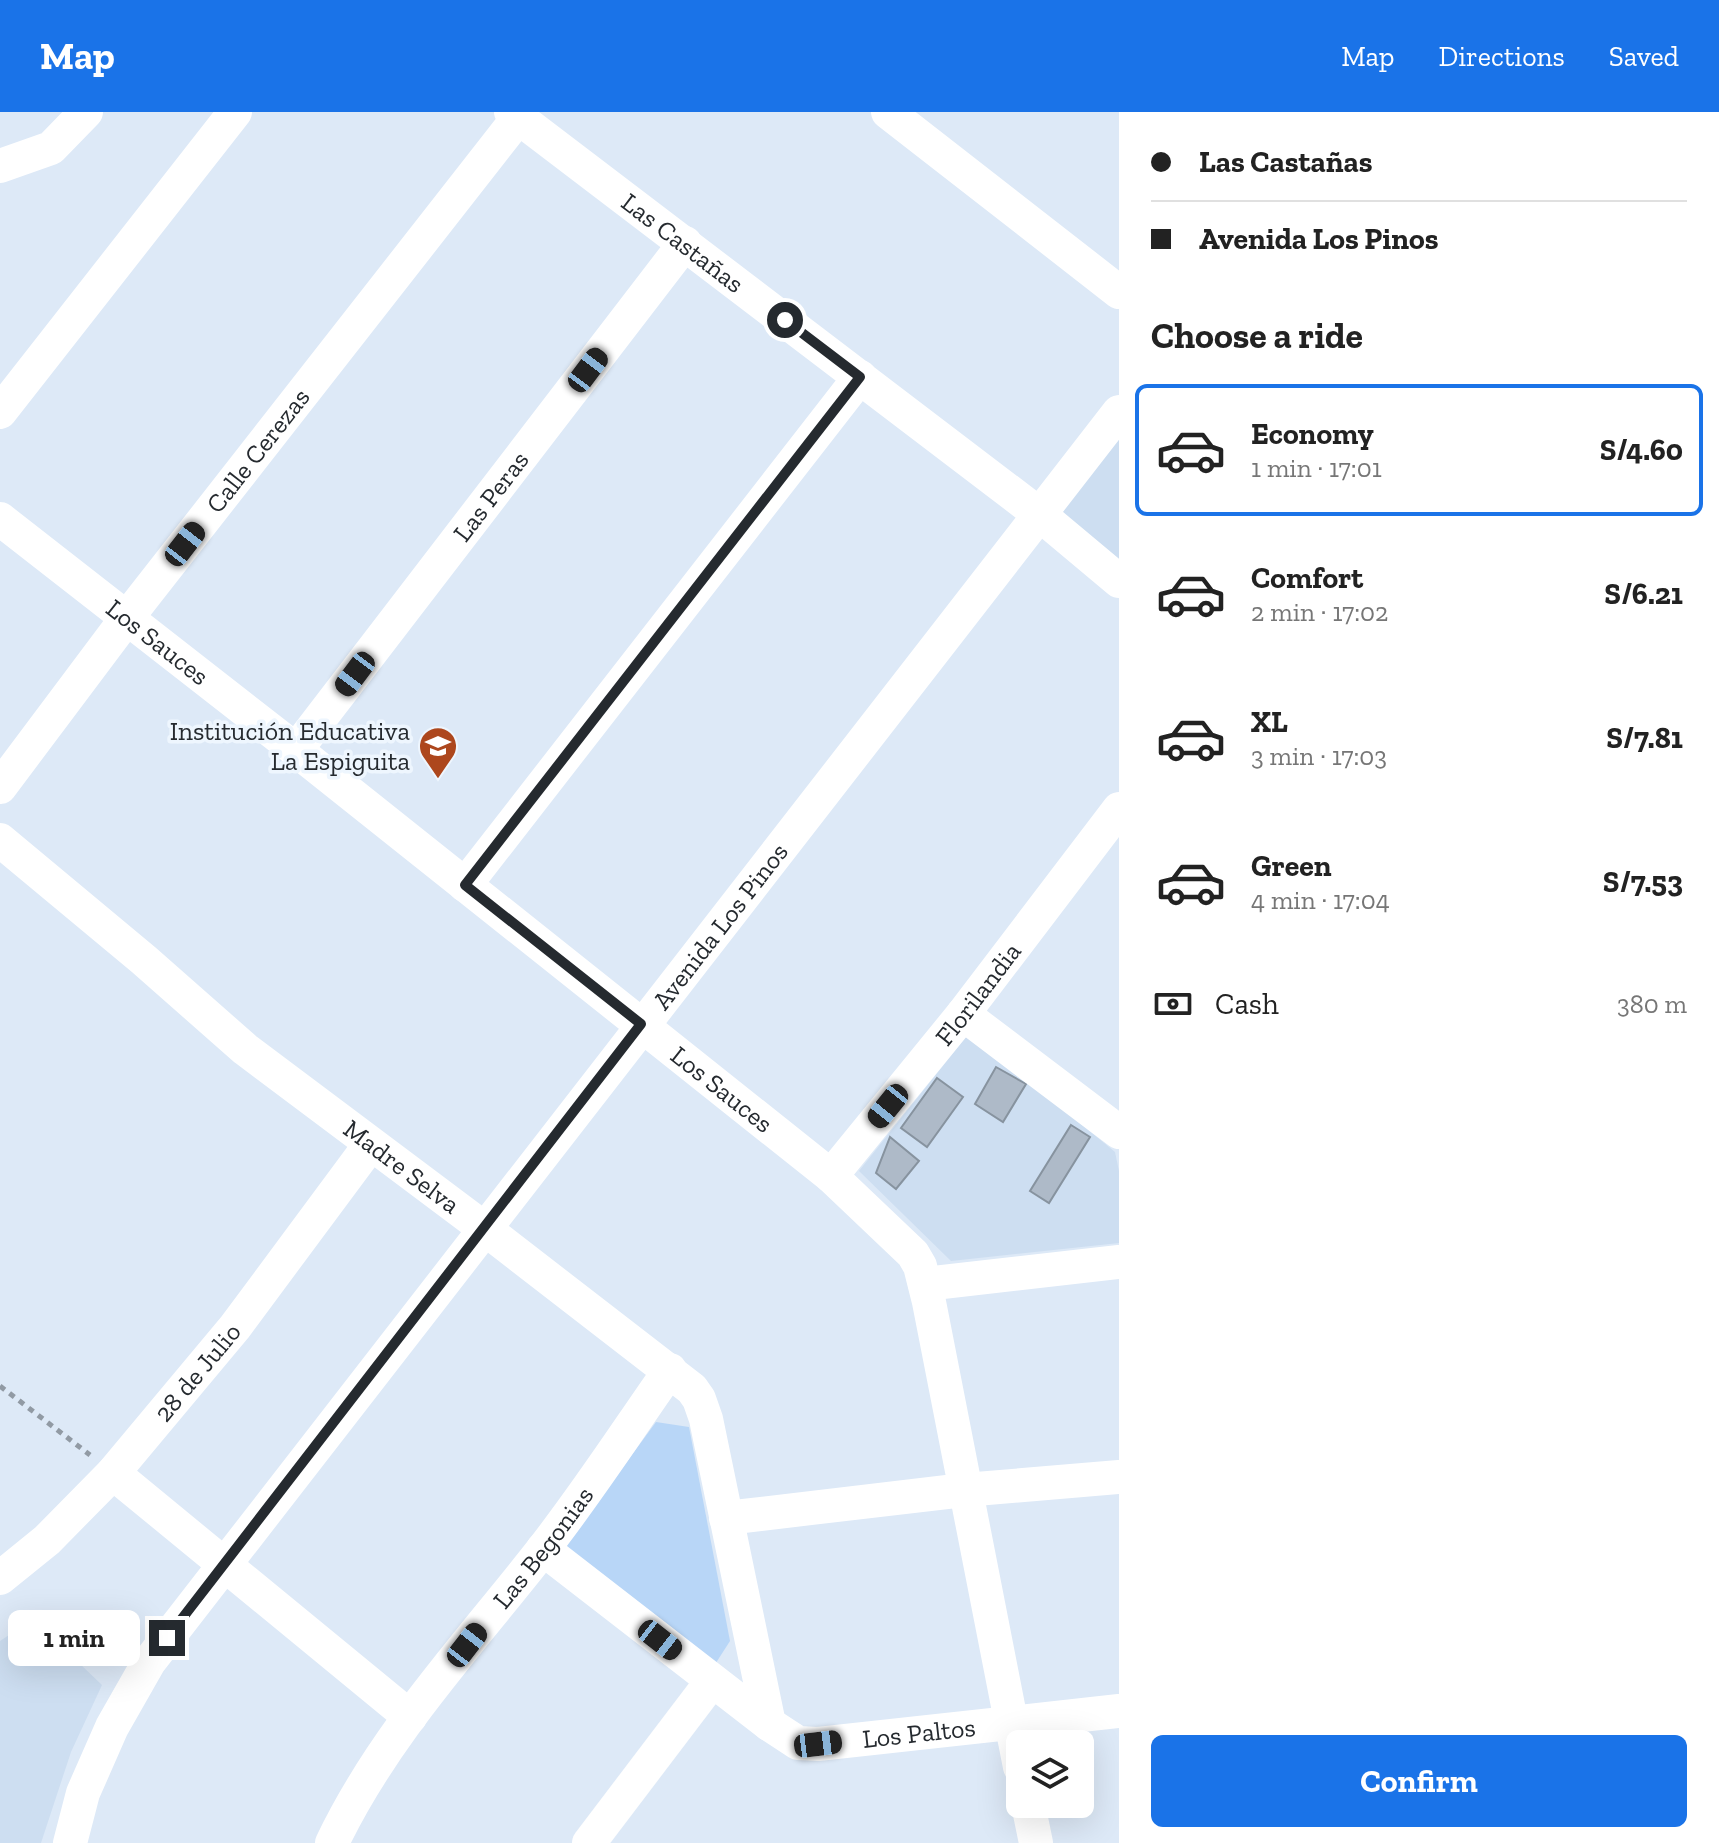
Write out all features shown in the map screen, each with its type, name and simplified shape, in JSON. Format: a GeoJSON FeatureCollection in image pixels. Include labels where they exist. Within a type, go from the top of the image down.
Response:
{"type":"FeatureCollection","features":[{"type":"Feature","properties":{"kind":"street"},"geometry":{"type":"LineString","coordinates":[[0,166],[51,148],[86,112]]}},
{"type":"Feature","properties":{"kind":"street"},"geometry":{"type":"LineString","coordinates":[[0,412],[235,112]]}},
{"type":"Feature","properties":{"kind":"street"},"geometry":{"type":"LineString","coordinates":[[888,112],[1119,292]]}},
{"type":"Feature","properties":{"kind":"street","name":"Las Castañas"},"geometry":{"type":"LineString","coordinates":[[515,115],[1039,514],[1119,581]]}},
{"type":"Feature","properties":{"kind":"street","name":"Calle Cerezas"},"geometry":{"type":"LineString","coordinates":[[0,787],[515,115]]}},
{"type":"Feature","properties":{"kind":"street","name":"Las Peras"},"geometry":{"type":"LineString","coordinates":[[296,750],[685,243]]}},
{"type":"Feature","properties":{"kind":"street"},"geometry":{"type":"LineString","coordinates":[[465,885],[860,377]]}},
{"type":"Feature","properties":{"kind":"street","name":"Avenida Los Pinos"},"geometry":{"type":"LineString","coordinates":[[70,1843],[83,1793],[112,1727],[149,1662],[641,1024],[1119,412]]}},
{"type":"Feature","properties":{"kind":"street","name":"Los Sauces"},"geometry":{"type":"LineString","coordinates":[[0,519],[831,1176],[913,1254],[925,1284],[1013,1730]]}},
{"type":"Feature","properties":{"kind":"street","name":"Florilandia"},"geometry":{"type":"LineString","coordinates":[[831,1176],[1113,831]]}},
{"type":"Feature","properties":{"kind":"street","name":"Madre Selva"},"geometry":{"type":"LineString","coordinates":[[0,840],[245,1049],[692,1389],[702,1406],[769,1724]]}},
{"type":"Feature","properties":{"kind":"street"},"geometry":{"type":"LineString","coordinates":[[963,1014],[1119,1132]]}},
{"type":"Feature","properties":{"kind":"street","name":"28 de Julio"},"geometry":{"type":"LineString","coordinates":[[0,1578],[47,1540],[113,1473],[235,1327],[370,1145]]}},
{"type":"Feature","properties":{"kind":"street"},"geometry":{"type":"LineString","coordinates":[[925,1284],[1119,1262]]}},
{"type":"Feature","properties":{"kind":"street","name":"Las Begonias"},"geometry":{"type":"LineString","coordinates":[[332,1843],[354,1800],[410,1717],[543,1549],[670,1370]]}},
{"type":"Feature","properties":{"kind":"street"},"geometry":{"type":"LineString","coordinates":[[113,1473],[410,1717]]}},
{"type":"Feature","properties":{"kind":"street"},"geometry":{"type":"LineString","coordinates":[[726,1518],[964,1490],[1119,1477]]}},
{"type":"Feature","properties":{"kind":"street","name":"Los Paltos"},"geometry":{"type":"LineString","coordinates":[[543,1549],[792,1740],[811,1745],[1119,1711]]}},
{"type":"Feature","properties":{"kind":"street"},"geometry":{"type":"LineString","coordinates":[[589,1843],[712,1681]]}},
{"type":"Feature","properties":{"kind":"street"},"geometry":{"type":"LineString","coordinates":[[1031,1818],[1036,1843]]}},
{"type":"Feature","properties":{"kind":"path"},"geometry":{"type":"LineString","coordinates":[[0,1386],[113,1473]]}},
{"type":"Feature","properties":{"kind":"shaded area"},"geometry":{"type":"Polygon","coordinates":[[[1119,439],[1119,563],[1058,513],[1119,439]]]}},
{"type":"Feature","properties":{"kind":"shaded area"},"geometry":{"type":"Polygon","coordinates":[[[970,1032],[1115,1152],[1119,1171],[1119,1243],[951,1261],[859,1171],[970,1032]]]}},
{"type":"Feature","properties":{"kind":"shaded area"},"geometry":{"type":"Polygon","coordinates":[[[656,1422],[689,1427],[730,1641],[712,1669],[562,1550],[656,1422]]]}},
{"type":"Feature","properties":{"kind":"shaded area"},"geometry":{"type":"Polygon","coordinates":[[[33,1619],[102,1685],[71,1752],[41,1843],[0,1843],[0,1641],[33,1619]]]}},
{"type":"Feature","properties":{"kind":"building"},"geometry":{"type":"Polygon","coordinates":[[[996,1067],[1026,1084],[1003,1122],[975,1104],[996,1067]]]}},
{"type":"Feature","properties":{"kind":"building"},"geometry":{"type":"Polygon","coordinates":[[[937,1078],[963,1097],[927,1147],[901,1128],[937,1078]]]}},
{"type":"Feature","properties":{"kind":"building"},"geometry":{"type":"Polygon","coordinates":[[[1071,1125],[1090,1137],[1049,1203],[1030,1191],[1071,1125]]]}},
{"type":"Feature","properties":{"kind":"building"},"geometry":{"type":"Polygon","coordinates":[[[890,1137],[919,1161],[896,1189],[876,1173],[890,1137]]]}},
{"type":"Feature","properties":{"kind":"place","name":"Institución Educativa La Espiguita"},"geometry":{"type":"Point","coordinates":[438,780]}},
{"type":"Feature","properties":{"kind":"route"},"geometry":{"type":"LineString","coordinates":[[167,1638],[641,1024],[465,885],[860,377],[785,320]]}}]}
